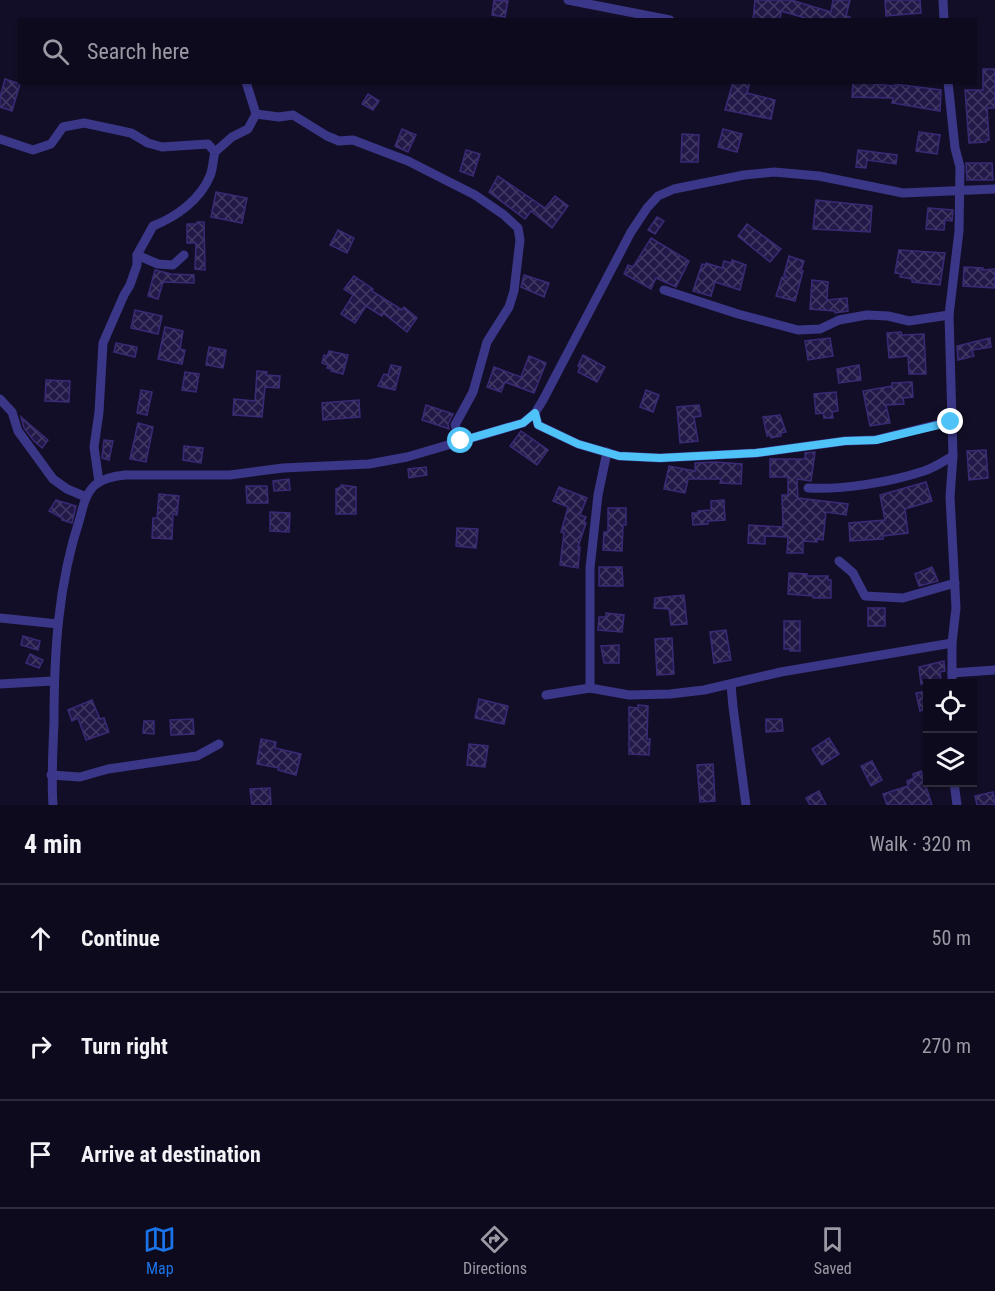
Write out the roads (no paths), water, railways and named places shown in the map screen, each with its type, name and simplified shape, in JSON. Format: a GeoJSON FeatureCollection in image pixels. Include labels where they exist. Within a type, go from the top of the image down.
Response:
{"type":"FeatureCollection","features":[{"type":"Feature","properties":{"kind":"street"},"geometry":{"type":"LineString","coordinates":[[568,0],[660,18]]}},
{"type":"Feature","properties":{"kind":"street"},"geometry":{"type":"LineString","coordinates":[[943,0],[944,18]]}},
{"type":"Feature","properties":{"kind":"street"},"geometry":{"type":"LineString","coordinates":[[99,482],[94,447],[100,402],[101,352],[106,334],[134,273],[137,255],[153,226],[172,219],[193,201],[210,176],[215,152],[232,137],[248,129],[256,114],[247,84]]}},
{"type":"Feature","properties":{"kind":"street"},"geometry":{"type":"LineString","coordinates":[[948,84],[955,148],[960,166],[959,231],[949,315],[953,456],[950,497],[956,608],[952,643],[952,679]]}},
{"type":"Feature","properties":{"kind":"street"},"geometry":{"type":"LineString","coordinates":[[256,114],[279,117],[293,115],[339,141],[353,140],[408,161],[475,195],[504,214],[518,228],[520,240],[514,291],[509,307],[487,342],[471,399],[455,425],[461,441]]}},
{"type":"Feature","properties":{"kind":"street"},"geometry":{"type":"LineString","coordinates":[[0,139],[33,150],[51,144],[63,127],[84,123],[131,133],[148,143],[162,147],[208,144],[215,152]]}},
{"type":"Feature","properties":{"kind":"street"},"geometry":{"type":"LineString","coordinates":[[53,805],[51,775],[53,681],[61,596],[72,542],[86,497],[96,483],[110,477],[125,475],[230,475],[283,468],[369,464],[407,457],[523,423],[535,413],[631,232],[658,196],[674,189],[744,175],[774,172],[819,176],[903,192],[995,189]]}},
{"type":"Feature","properties":{"kind":"street"},"geometry":{"type":"LineString","coordinates":[[137,255],[158,264],[173,265],[184,255]]}},
{"type":"Feature","properties":{"kind":"street"},"geometry":{"type":"LineString","coordinates":[[664,290],[738,314],[798,330],[820,329],[839,320],[867,315],[888,316],[909,321],[949,315]]}},
{"type":"Feature","properties":{"kind":"street"},"geometry":{"type":"LineString","coordinates":[[0,399],[12,412],[18,431],[53,479],[67,489],[86,497]]}},
{"type":"Feature","properties":{"kind":"street"},"geometry":{"type":"LineString","coordinates":[[535,413],[538,425],[578,444],[619,456],[660,458],[756,453],[845,441],[876,440],[951,422]]}},
{"type":"Feature","properties":{"kind":"street"},"geometry":{"type":"LineString","coordinates":[[590,688],[590,568],[598,495],[607,452]]}},
{"type":"Feature","properties":{"kind":"street"},"geometry":{"type":"LineString","coordinates":[[808,488],[833,488],[891,479],[926,471],[953,456]]}},
{"type":"Feature","properties":{"kind":"street"},"geometry":{"type":"LineString","coordinates":[[839,561],[854,573],[866,596],[903,598],[955,583]]}},
{"type":"Feature","properties":{"kind":"street"},"geometry":{"type":"LineString","coordinates":[[0,618],[58,624]]}},
{"type":"Feature","properties":{"kind":"street"},"geometry":{"type":"LineString","coordinates":[[546,695],[590,688],[629,695],[670,694],[732,685],[771,674],[952,643]]}},
{"type":"Feature","properties":{"kind":"street"},"geometry":{"type":"LineString","coordinates":[[952,673],[995,670]]}},
{"type":"Feature","properties":{"kind":"street"},"geometry":{"type":"LineString","coordinates":[[0,684],[53,681]]}},
{"type":"Feature","properties":{"kind":"street"},"geometry":{"type":"LineString","coordinates":[[732,685],[746,805]]}},
{"type":"Feature","properties":{"kind":"street"},"geometry":{"type":"LineString","coordinates":[[51,775],[80,777],[117,767],[197,756],[219,744]]}},
{"type":"Feature","properties":{"kind":"street"},"geometry":{"type":"LineString","coordinates":[[955,787],[957,805]]}}]}
